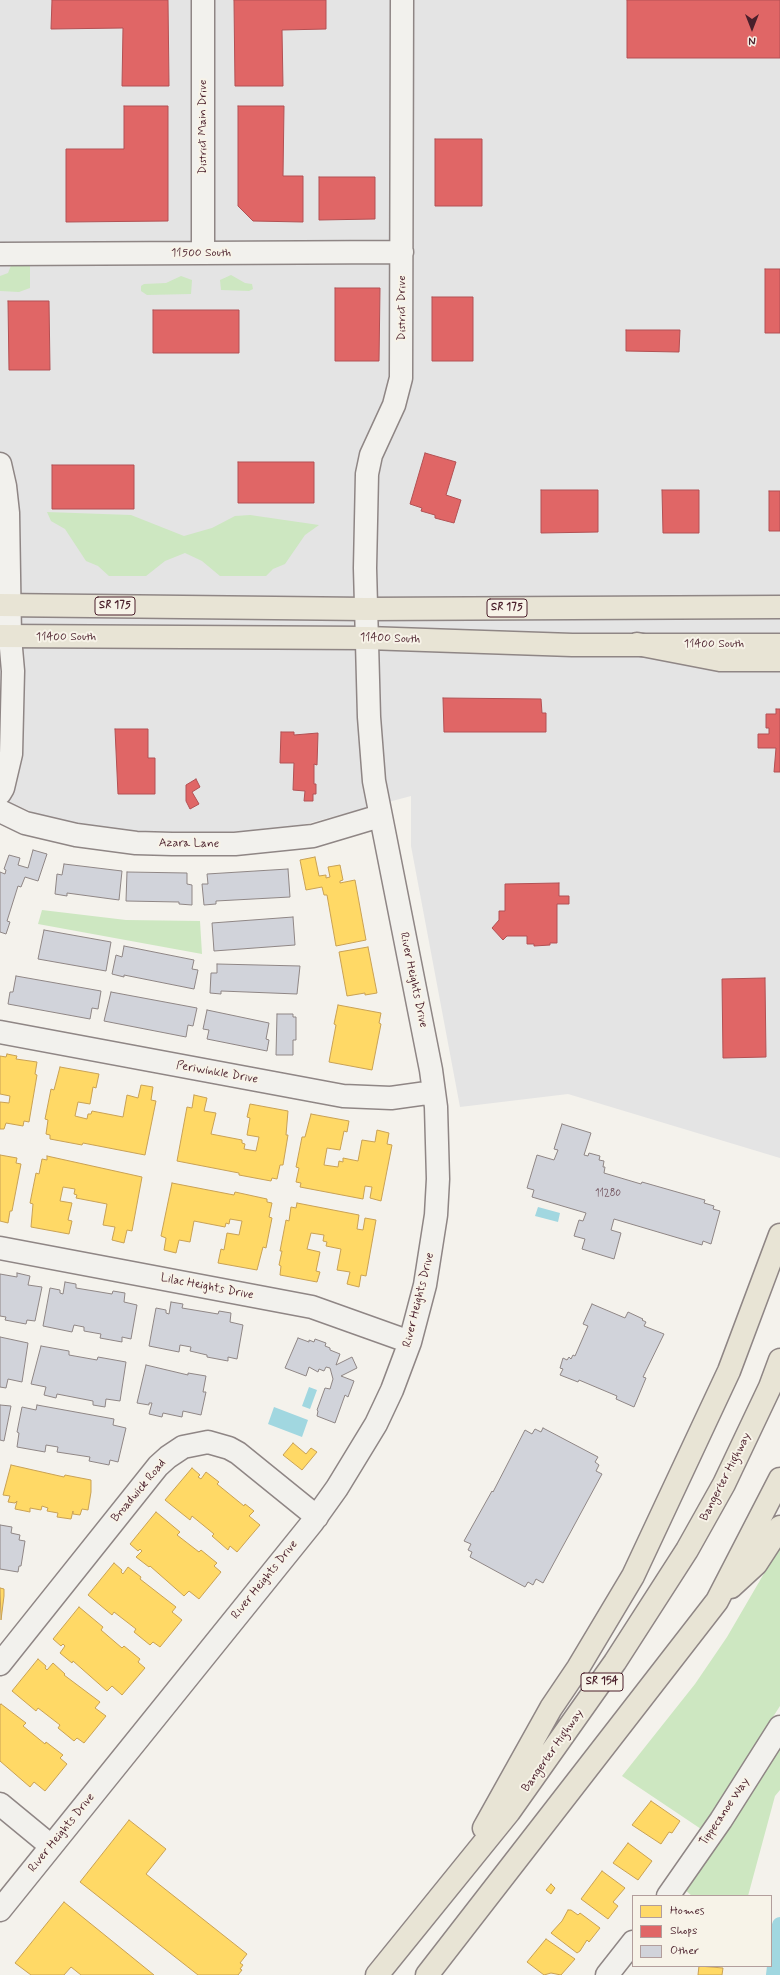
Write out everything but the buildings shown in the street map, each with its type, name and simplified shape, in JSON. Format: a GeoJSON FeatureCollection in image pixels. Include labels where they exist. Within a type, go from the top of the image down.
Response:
{"type":"FeatureCollection","features":[{"type":"Feature","properties":{"kind":"main road","name":"SR 175"},"geometry":{"type":"LineString","coordinates":[[5,605],[366,609],[780,607]]}},
{"type":"Feature","properties":{"kind":"main road","name":"11400 South"},"geometry":{"type":"LineString","coordinates":[[5,636],[367,638],[572,645],[780,645]]}},
{"type":"Feature","properties":{"kind":"main road"},"geometry":{"type":"LineString","coordinates":[[637,644],[720,660],[780,660]]}},
{"type":"Feature","properties":{"kind":"main road"},"geometry":{"type":"LineString","coordinates":[[457,1879],[540,1728],[587,1654],[633,1576],[729,1371],[780,1235]]}},
{"type":"Feature","properties":{"kind":"main road","name":"Bangerter Highway"},"geometry":{"type":"LineString","coordinates":[[377,1975],[457,1879],[509,1812],[564,1737],[615,1662],[687,1550],[727,1477],[770,1387],[780,1360]]}},
{"type":"Feature","properties":{"kind":"main road"},"geometry":{"type":"LineString","coordinates":[[717,1601],[780,1479]]}},
{"type":"Feature","properties":{"kind":"main road"},"geometry":{"type":"LineString","coordinates":[[427,1975],[717,1601],[756,1564],[780,1527]]}},
{"type":"Feature","properties":{"kind":"street","name":"District Main Drive"},"geometry":{"type":"LineString","coordinates":[[203,0],[203,253]]}},
{"type":"Feature","properties":{"kind":"street","name":"District Drive"},"geometry":{"type":"LineString","coordinates":[[366,609],[367,474],[371,455],[394,405],[401,378],[402,0]]}},
{"type":"Feature","properties":{"kind":"street","name":"11500 South"},"geometry":{"type":"LineString","coordinates":[[0,254],[402,252]]}},
{"type":"Feature","properties":{"kind":"street"},"geometry":{"type":"LineString","coordinates":[[0,464],[5,486],[8,513],[5,636],[13,671],[13,730],[9,767],[0,793]]}},
{"type":"Feature","properties":{"kind":"street","name":"River Heights Drive"},"geometry":{"type":"LineString","coordinates":[[0,1910],[317,1517],[354,1463],[376,1424],[392,1390],[410,1342],[425,1286],[436,1215],[438,1143],[434,1092],[380,816],[370,746],[366,609]]}},
{"type":"Feature","properties":{"kind":"street","name":"Azara Lane"},"geometry":{"type":"LineString","coordinates":[[0,811],[26,823],[76,835],[136,843],[172,844],[235,844],[313,836],[380,816]]}},
{"type":"Feature","properties":{"kind":"street","name":"Periwinkle Drive"},"geometry":{"type":"LineString","coordinates":[[0,1032],[343,1096],[391,1098],[434,1092]]}},
{"type":"Feature","properties":{"kind":"street","name":"Lilac Heights Drive"},"geometry":{"type":"LineString","coordinates":[[0,1248],[312,1307],[410,1342]]}},
{"type":"Feature","properties":{"kind":"street","name":"Broadwick Road"},"geometry":{"type":"LineString","coordinates":[[0,1664],[158,1466],[183,1447],[208,1442],[229,1448],[238,1453],[317,1517]]}},
{"type":"Feature","properties":{"kind":"street","name":"Tippecanoe Way"},"geometry":{"type":"LineString","coordinates":[[669,1895],[721,1820],[780,1727]]}},
{"type":"Feature","properties":{"kind":"street"},"geometry":{"type":"LineString","coordinates":[[0,1804],[51,1846]]}},
{"type":"Feature","properties":{"kind":"street"},"geometry":{"type":"LineString","coordinates":[[616,1972],[632,1944]]}},
{"type":"Feature","properties":{"kind":"shaded area"},"geometry":{"type":"Polygon","coordinates":[[[0,0],[780,0],[780,1158],[568,1094],[460,1107],[411,846],[411,796],[291,828],[213,834],[124,831],[53,821],[0,798],[0,0]]]}},
{"type":"Feature","properties":{"kind":"green space"},"geometry":{"type":"Polygon","coordinates":[[[12,263],[30,263],[30,288],[19,292],[0,291],[0,276],[8,273],[12,263]]]}},
{"type":"Feature","properties":{"kind":"green space"},"geometry":{"type":"Polygon","coordinates":[[[231,275],[245,283],[252,284],[253,289],[249,291],[221,290],[220,280],[231,275]]]}},
{"type":"Feature","properties":{"kind":"green space"},"geometry":{"type":"Polygon","coordinates":[[[181,276],[192,280],[191,294],[147,295],[141,291],[141,286],[144,284],[166,283],[181,276]]]}},
{"type":"Feature","properties":{"kind":"green space"},"geometry":{"type":"Polygon","coordinates":[[[47,512],[131,515],[184,536],[212,528],[235,516],[250,515],[319,525],[305,535],[285,564],[273,569],[266,576],[220,576],[202,561],[185,553],[165,561],[146,576],[109,576],[98,566],[86,561],[65,529],[51,521],[47,512]]]}},
{"type":"Feature","properties":{"kind":"green space"},"geometry":{"type":"Polygon","coordinates":[[[42,910],[126,920],[200,921],[202,954],[38,924],[42,910]]]}},
{"type":"Feature","properties":{"kind":"green space"},"geometry":{"type":"Polygon","coordinates":[[[780,1546],[780,1706],[701,1829],[622,1776],[695,1684],[727,1637],[780,1546]]]}},
{"type":"Feature","properties":{"kind":"green space"},"geometry":{"type":"Polygon","coordinates":[[[780,1745],[780,1790],[775,1796],[748,1895],[691,1895],[684,1889],[780,1745]]]}},
{"type":"Feature","properties":{"kind":"water"},"geometry":{"type":"Polygon","coordinates":[[[538,1207],[560,1213],[558,1222],[535,1216],[538,1207]]]}},
{"type":"Feature","properties":{"kind":"water"},"geometry":{"type":"Polygon","coordinates":[[[309,1387],[317,1390],[310,1409],[302,1406],[309,1387]]]}},
{"type":"Feature","properties":{"kind":"water"},"geometry":{"type":"Polygon","coordinates":[[[274,1407],[308,1420],[302,1437],[268,1424],[274,1407]]]}},
{"type":"Feature","properties":{"kind":"waterway"},"geometry":{"type":"LineString","coordinates":[[774,1975],[780,1925]]}}]}
